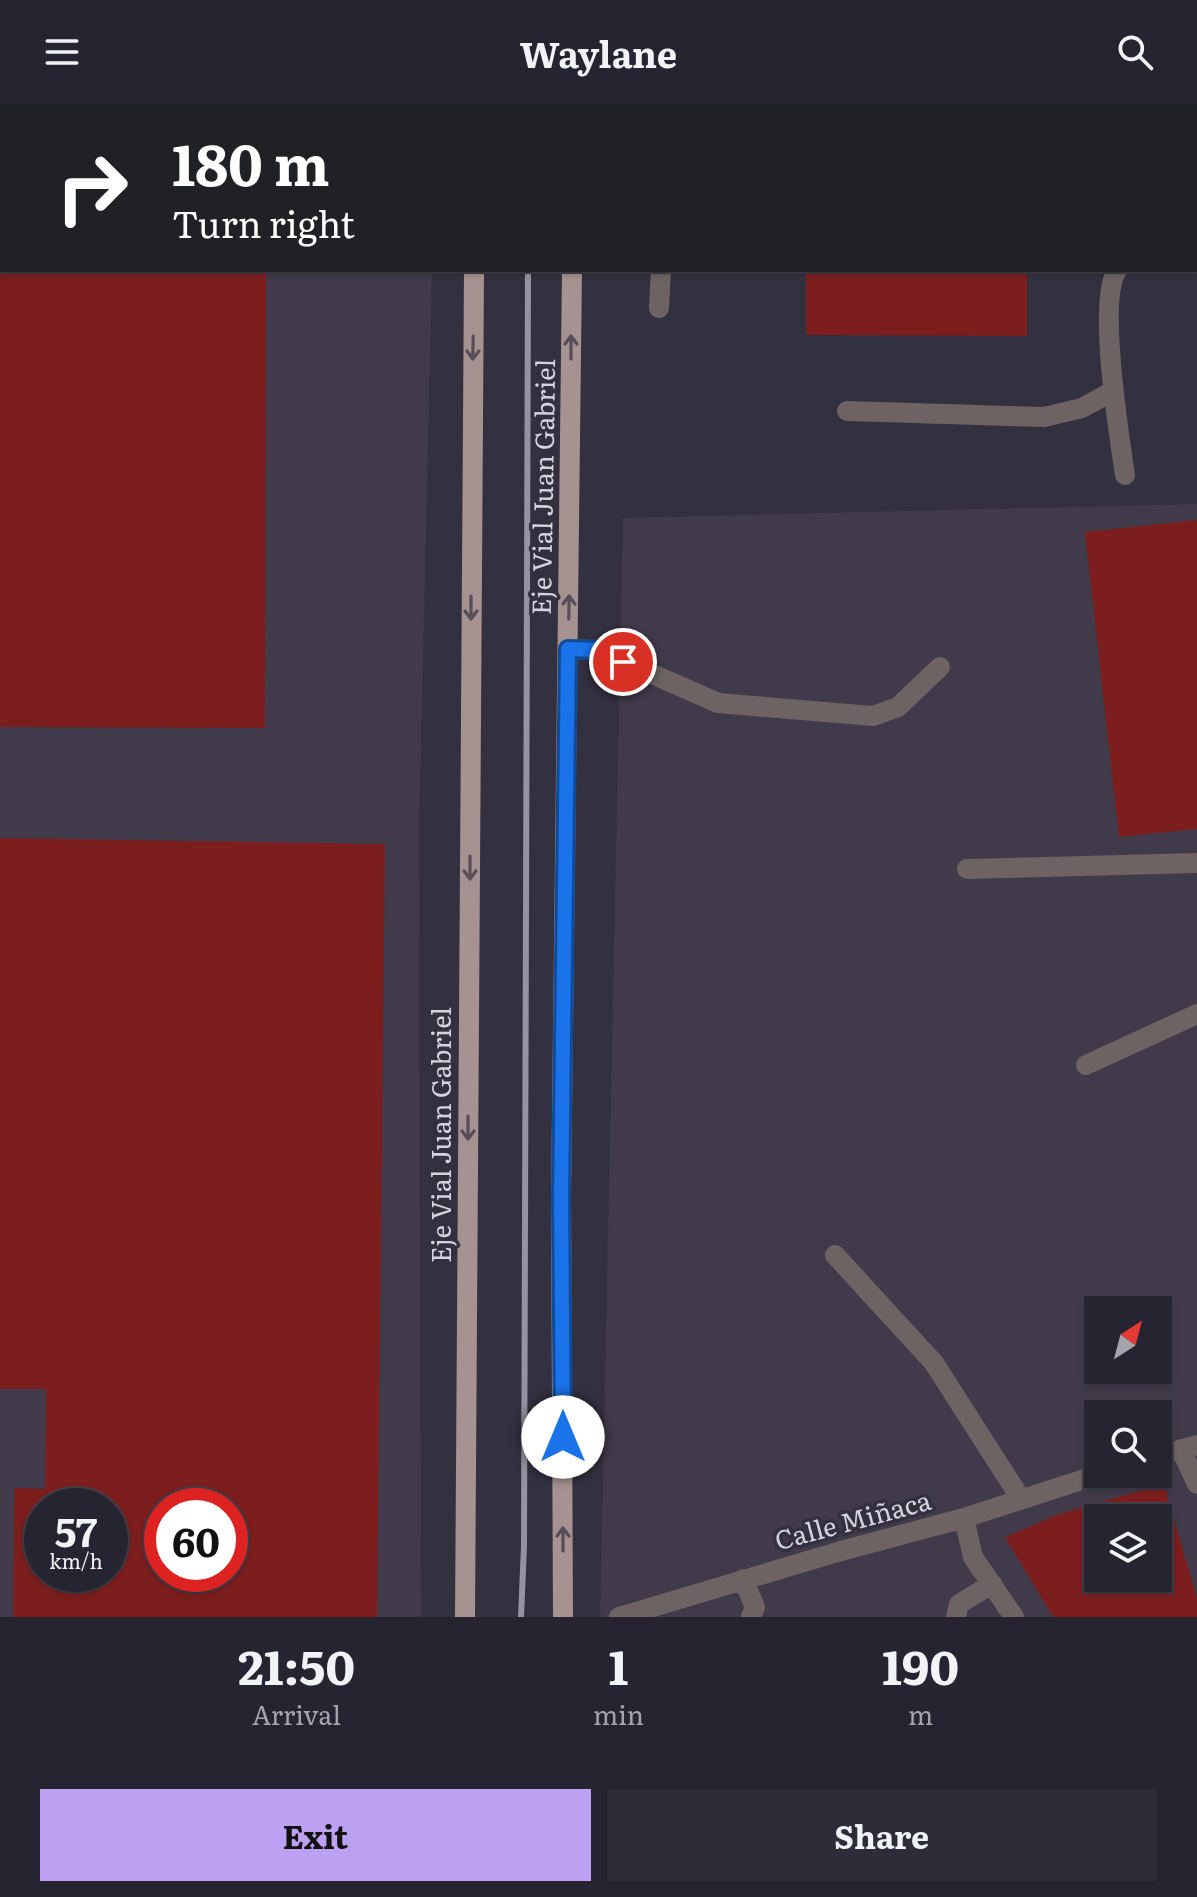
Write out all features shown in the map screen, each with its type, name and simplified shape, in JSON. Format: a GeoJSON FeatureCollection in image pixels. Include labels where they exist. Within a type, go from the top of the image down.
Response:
{"type":"FeatureCollection","features":[{"type":"Feature","properties":{"kind":"main road","name":"Eje Vial Juan Gabriel"},"geometry":{"type":"LineString","coordinates":[[465,1617],[474,272]]}},
{"type":"Feature","properties":{"kind":"main road","name":"Eje Vial Juan Gabriel"},"geometry":{"type":"LineString","coordinates":[[563,1617],[561,1197],[572,272]]}},
{"type":"Feature","properties":{"kind":"street"},"geometry":{"type":"LineString","coordinates":[[659,308],[661,272]]}},
{"type":"Feature","properties":{"kind":"street"},"geometry":{"type":"LineString","coordinates":[[1116,272],[1112,278],[1109,336],[1125,475]]}},
{"type":"Feature","properties":{"kind":"street"},"geometry":{"type":"LineString","coordinates":[[847,411],[1044,417],[1082,408],[1113,391]]}},
{"type":"Feature","properties":{"kind":"street"},"geometry":{"type":"LineString","coordinates":[[568,649],[598,650],[718,703],[873,716],[898,707],[940,667]]}},
{"type":"Feature","properties":{"kind":"street"},"geometry":{"type":"LineString","coordinates":[[967,869],[1197,863]]}},
{"type":"Feature","properties":{"kind":"street"},"geometry":{"type":"LineString","coordinates":[[1086,1065],[1197,1014]]}},
{"type":"Feature","properties":{"kind":"street"},"geometry":{"type":"LineString","coordinates":[[835,1255],[934,1363],[1021,1499]]}},
{"type":"Feature","properties":{"kind":"street"},"geometry":{"type":"LineString","coordinates":[[1189,1447],[1197,1484]]}},
{"type":"Feature","properties":{"kind":"street","name":"Calle Miñaca"},"geometry":{"type":"LineString","coordinates":[[619,1617],[964,1518],[1084,1479]]}},
{"type":"Feature","properties":{"kind":"street"},"geometry":{"type":"LineString","coordinates":[[964,1518],[973,1557],[1014,1617]]}},
{"type":"Feature","properties":{"kind":"street"},"geometry":{"type":"LineString","coordinates":[[743,1579],[755,1607],[751,1617]]}},
{"type":"Feature","properties":{"kind":"street"},"geometry":{"type":"LineString","coordinates":[[956,1617],[959,1604],[992,1584]]}},
{"type":"Feature","properties":{"kind":"shaded area"},"geometry":{"type":"Polygon","coordinates":[[[0,272],[432,272],[419,833],[421,1617],[0,1617],[0,272]]]}},
{"type":"Feature","properties":{"kind":"shaded area"},"geometry":{"type":"Polygon","coordinates":[[[1197,504],[1197,1617],[600,1617],[623,518],[1197,504]]]}},
{"type":"Feature","properties":{"kind":"building"},"geometry":{"type":"Polygon","coordinates":[[[0,272],[266,272],[265,728],[0,727],[0,272]]]}},
{"type":"Feature","properties":{"kind":"building"},"geometry":{"type":"Polygon","coordinates":[[[806,272],[1027,272],[1027,336],[806,335],[806,272]]]}},
{"type":"Feature","properties":{"kind":"building"},"geometry":{"type":"Polygon","coordinates":[[[1197,520],[1197,829],[1119,837],[1085,532],[1197,520]]]}},
{"type":"Feature","properties":{"kind":"building"},"geometry":{"type":"Polygon","coordinates":[[[0,838],[385,844],[377,1617],[13,1617],[14,1488],[24,1488],[24,1592],[128,1592],[128,1488],[45,1488],[46,1389],[0,1389],[0,838]]]}},
{"type":"Feature","properties":{"kind":"building"},"geometry":{"type":"Polygon","coordinates":[[[1150,1488],[1165,1488],[1170,1504],[1094,1504],[1150,1488]]]}},
{"type":"Feature","properties":{"kind":"building"},"geometry":{"type":"Polygon","coordinates":[[[1084,1507],[1084,1592],[1172,1592],[1172,1512],[1197,1598],[1197,1617],[1053,1617],[1005,1537],[1084,1507]]]}},
{"type":"Feature","properties":{"kind":"railway"},"geometry":{"type":"LineString","coordinates":[[521,1617],[524,1546],[528,272]]}},
{"type":"Feature","properties":{"kind":"route"},"geometry":{"type":"LineString","coordinates":[[563,1437],[561,1197],[568,649],[598,650],[623,662]]}}]}
